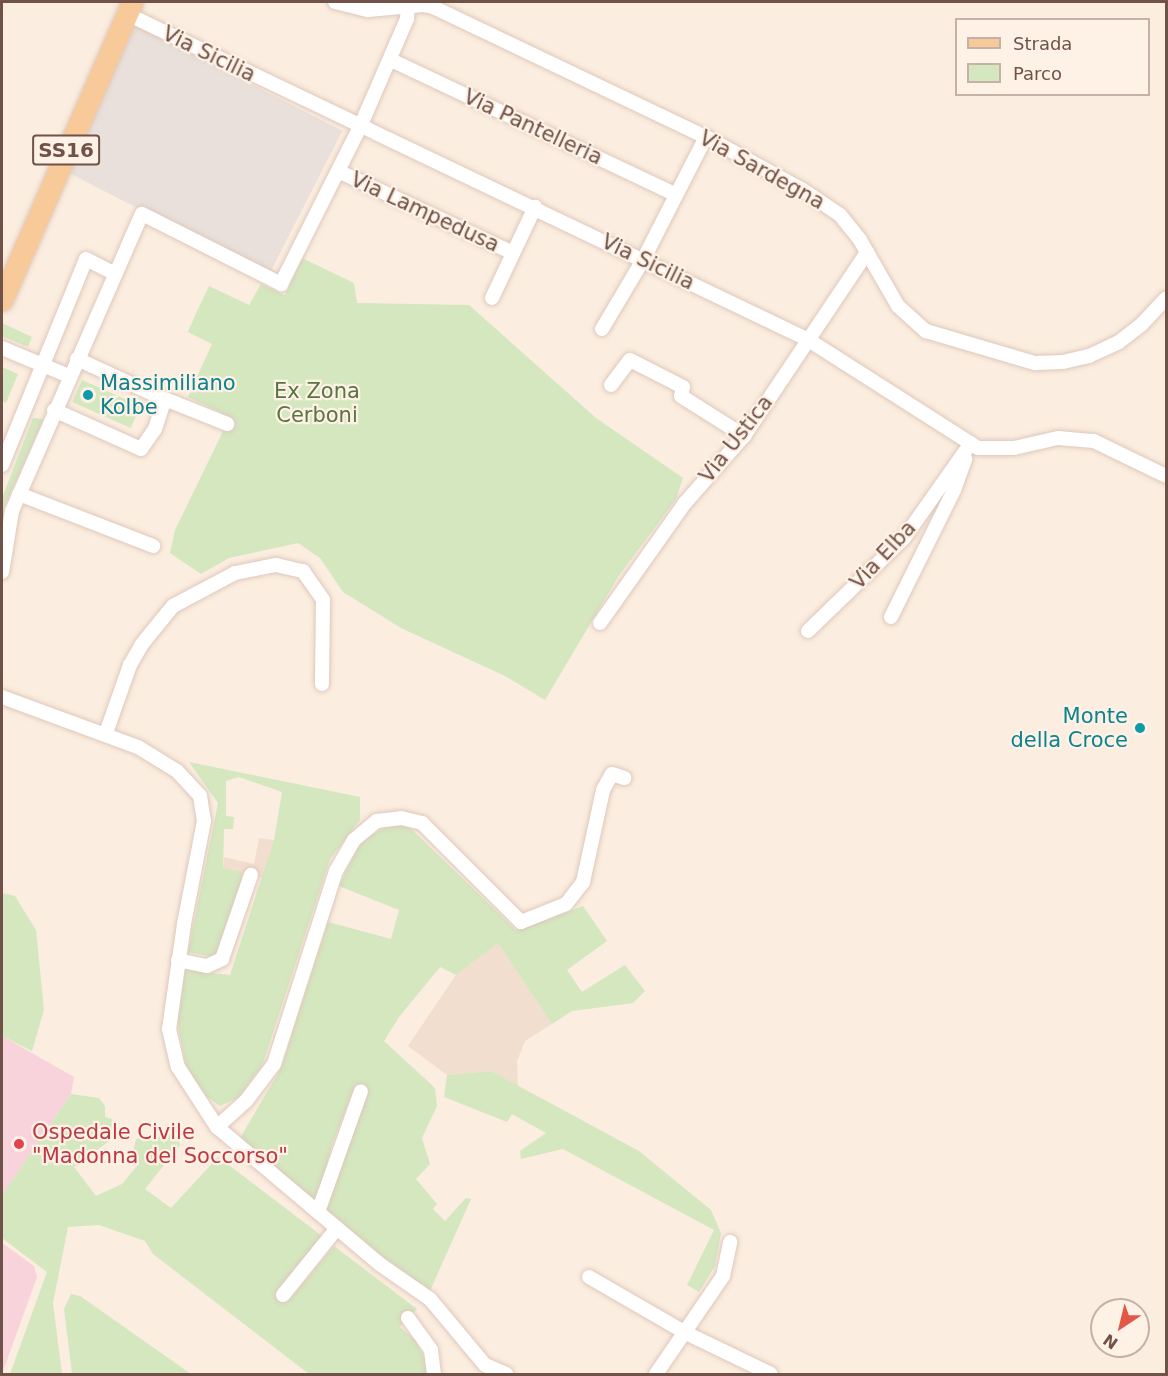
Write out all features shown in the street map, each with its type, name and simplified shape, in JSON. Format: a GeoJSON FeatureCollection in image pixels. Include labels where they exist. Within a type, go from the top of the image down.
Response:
{"type":"FeatureCollection","features":[{"type":"Feature","properties":{"kind":"main road","name":"SS16"},"geometry":{"type":"LineString","coordinates":[[2,300],[130,8]]}},
{"type":"Feature","properties":{"kind":"street","name":"Via Sardegna"},"geometry":{"type":"LineString","coordinates":[[335,2],[368,10],[435,4],[706,137],[803,190],[840,215],[867,252],[898,306],[926,331],[1035,363],[1089,356],[1142,324],[1167,298]]}},
{"type":"Feature","properties":{"kind":"street"},"geometry":{"type":"LineString","coordinates":[[2,572],[19,494],[113,273],[142,214],[281,284],[360,127],[407,19],[408,6]]}},
{"type":"Feature","properties":{"kind":"street","name":"Via Sicilia"},"geometry":{"type":"LineString","coordinates":[[130,8],[360,127],[535,207],[807,339],[971,443],[995,450],[1058,438],[1094,441],[1167,476]]}},
{"type":"Feature","properties":{"kind":"street","name":"Via Pantelleria"},"geometry":{"type":"LineString","coordinates":[[390,60],[676,195]]}},
{"type":"Feature","properties":{"kind":"street"},"geometry":{"type":"LineString","coordinates":[[602,329],[643,260],[706,137]]}},
{"type":"Feature","properties":{"kind":"street","name":"Via Lampedusa"},"geometry":{"type":"LineString","coordinates":[[338,171],[513,253]]}},
{"type":"Feature","properties":{"kind":"street"},"geometry":{"type":"LineString","coordinates":[[492,298],[535,207]]}},
{"type":"Feature","properties":{"kind":"street","name":"Via Ustica"},"geometry":{"type":"LineString","coordinates":[[600,622],[686,503],[744,436],[867,252]]}},
{"type":"Feature","properties":{"kind":"street"},"geometry":{"type":"LineString","coordinates":[[2,465],[41,364],[86,260],[113,273]]}},
{"type":"Feature","properties":{"kind":"street"},"geometry":{"type":"LineString","coordinates":[[2,348],[69,376]]}},
{"type":"Feature","properties":{"kind":"street"},"geometry":{"type":"LineString","coordinates":[[77,359],[155,395],[227,424]]}},
{"type":"Feature","properties":{"kind":"street"},"geometry":{"type":"LineString","coordinates":[[611,385],[630,360],[683,387],[681,396],[744,436]]}},
{"type":"Feature","properties":{"kind":"street"},"geometry":{"type":"LineString","coordinates":[[54,410],[141,448],[155,429],[163,405],[155,395]]}},
{"type":"Feature","properties":{"kind":"street"},"geometry":{"type":"LineString","coordinates":[[891,618],[954,490],[971,443]]}},
{"type":"Feature","properties":{"kind":"street","name":"Via Elba"},"geometry":{"type":"LineString","coordinates":[[808,631],[904,538],[971,443]]}},
{"type":"Feature","properties":{"kind":"street"},"geometry":{"type":"LineString","coordinates":[[19,494],[153,546]]}},
{"type":"Feature","properties":{"kind":"street"},"geometry":{"type":"LineString","coordinates":[[106,733],[130,665],[142,644],[174,606],[234,573],[276,565],[303,571],[323,600],[322,684]]}},
{"type":"Feature","properties":{"kind":"street"},"geometry":{"type":"LineString","coordinates":[[2,697],[106,733],[170,766],[194,786],[203,802],[204,821],[169,1022],[171,1050],[182,1076],[217,1127],[381,1265],[430,1299],[486,1365],[506,1374]]}},
{"type":"Feature","properties":{"kind":"street"},"geometry":{"type":"LineString","coordinates":[[217,1127],[246,1101],[274,1064],[336,871],[354,840],[376,821],[401,818],[422,823],[521,922],[567,904],[583,882],[603,790],[612,774],[624,778]]}},
{"type":"Feature","properties":{"kind":"street"},"geometry":{"type":"LineString","coordinates":[[178,960],[207,966],[222,959],[251,875]]}},
{"type":"Feature","properties":{"kind":"street"},"geometry":{"type":"LineString","coordinates":[[318,1212],[361,1091]]}},
{"type":"Feature","properties":{"kind":"street"},"geometry":{"type":"LineString","coordinates":[[283,1295],[337,1228]]}},
{"type":"Feature","properties":{"kind":"street"},"geometry":{"type":"LineString","coordinates":[[656,1374],[723,1276],[730,1242]]}},
{"type":"Feature","properties":{"kind":"street"},"geometry":{"type":"LineString","coordinates":[[588,1277],[686,1333],[771,1374]]}},
{"type":"Feature","properties":{"kind":"street"},"geometry":{"type":"LineString","coordinates":[[408,1318],[431,1350],[434,1374]]}},
{"type":"Feature","properties":{"kind":"shaded area"},"geometry":{"type":"Polygon","coordinates":[[[133,24],[342,131],[269,275],[59,168],[133,24]]]}},
{"type":"Feature","properties":{"kind":"shaded area"},"geometry":{"type":"Polygon","coordinates":[[[259,838],[274,840],[262,878],[223,869],[224,857],[254,864],[259,838]]]}},
{"type":"Feature","properties":{"kind":"shaded area"},"geometry":{"type":"Polygon","coordinates":[[[498,943],[552,1024],[525,1041],[517,1061],[518,1086],[491,1071],[447,1075],[408,1046],[456,975],[498,943]]]}},
{"type":"Feature","properties":{"kind":"shaded area","name":"Ospedale Civile \"Madonna del Soccorso\""},"geometry":{"type":"Polygon","coordinates":[[[2,1036],[74,1077],[71,1094],[2,1195],[2,1036]]]}},
{"type":"Feature","properties":{"kind":"shaded area"},"geometry":{"type":"Polygon","coordinates":[[[2,1243],[34,1266],[37,1277],[2,1374],[2,1243]]]}},
{"type":"Feature","properties":{"kind":"green space","name":"Ex Zona Cerboni"},"geometry":{"type":"Polygon","coordinates":[[[302,258],[354,283],[357,303],[469,305],[596,418],[683,478],[676,499],[618,577],[545,700],[505,676],[401,628],[343,592],[320,558],[298,543],[229,558],[201,574],[170,553],[175,530],[230,417],[188,397],[212,344],[188,332],[197,311],[209,286],[249,305],[261,284],[285,295],[302,258]]]}},
{"type":"Feature","properties":{"kind":"green space"},"geometry":{"type":"Polygon","coordinates":[[[2,323],[32,337],[28,347],[2,336],[2,323]]]}},
{"type":"Feature","properties":{"kind":"green space"},"geometry":{"type":"Polygon","coordinates":[[[2,367],[18,374],[6,403],[2,401],[2,367]]]}},
{"type":"Feature","properties":{"kind":"green space"},"geometry":{"type":"Polygon","coordinates":[[[82,380],[140,406],[131,428],[72,402],[82,380]]]}},
{"type":"Feature","properties":{"kind":"green space"},"geometry":{"type":"Polygon","coordinates":[[[33,418],[44,419],[4,507],[2,535],[2,498],[33,418]]]}},
{"type":"Feature","properties":{"kind":"green space"},"geometry":{"type":"Polygon","coordinates":[[[189,762],[360,797],[360,820],[330,859],[262,1066],[239,1097],[220,1106],[203,1094],[186,1065],[177,1021],[185,970],[230,975],[274,840],[282,792],[239,777],[226,781],[226,816],[234,817],[233,829],[224,829],[223,868],[243,873],[225,945],[214,957],[188,952],[218,803],[189,762]]]}},
{"type":"Feature","properties":{"kind":"green space"},"geometry":{"type":"Polygon","coordinates":[[[405,823],[516,930],[583,906],[607,941],[567,970],[582,992],[625,965],[645,991],[633,1003],[572,1011],[552,1024],[498,943],[456,975],[440,967],[399,1017],[384,1041],[435,1088],[437,1106],[422,1138],[430,1164],[416,1179],[437,1204],[433,1209],[445,1221],[466,1198],[471,1199],[429,1293],[320,1215],[366,1092],[354,1089],[332,1145],[315,1210],[236,1145],[281,1068],[328,922],[391,939],[399,910],[339,886],[360,842],[385,827],[405,823]]]}},
{"type":"Feature","properties":{"kind":"green space"},"geometry":{"type":"Polygon","coordinates":[[[2,893],[15,896],[36,930],[44,1010],[32,1051],[2,1036],[2,893]]]}},
{"type":"Feature","properties":{"kind":"green space"},"geometry":{"type":"Polygon","coordinates":[[[491,1071],[639,1151],[711,1210],[721,1233],[715,1266],[699,1292],[687,1285],[714,1230],[563,1149],[521,1159],[520,1151],[546,1133],[512,1114],[507,1122],[444,1097],[447,1075],[491,1071]]]}},
{"type":"Feature","properties":{"kind":"green space"},"geometry":{"type":"Polygon","coordinates":[[[71,1094],[99,1098],[105,1106],[105,1117],[112,1119],[116,1136],[74,1167],[96,1196],[122,1184],[137,1166],[132,1157],[136,1139],[176,1134],[180,1145],[145,1189],[171,1208],[218,1157],[322,1236],[278,1291],[289,1300],[334,1246],[417,1309],[400,1327],[416,1341],[428,1367],[427,1374],[309,1374],[153,1254],[145,1241],[99,1225],[68,1227],[53,1303],[62,1374],[10,1374],[47,1272],[2,1238],[2,1195],[71,1094]]]}},
{"type":"Feature","properties":{"kind":"green space"},"geometry":{"type":"Polygon","coordinates":[[[71,1294],[80,1296],[191,1374],[72,1374],[64,1309],[71,1294]]]}},
{"type":"Feature","properties":{"kind":"place","name":"Massimiliano Kolbe"},"geometry":{"type":"Point","coordinates":[88,395]}},
{"type":"Feature","properties":{"kind":"place","name":"Monte della Croce"},"geometry":{"type":"Point","coordinates":[1140,728]}},
{"type":"Feature","properties":{"kind":"place","name":"Ospedale Civile \"Madonna del Soccorso\""},"geometry":{"type":"Point","coordinates":[19,1144]}}]}
